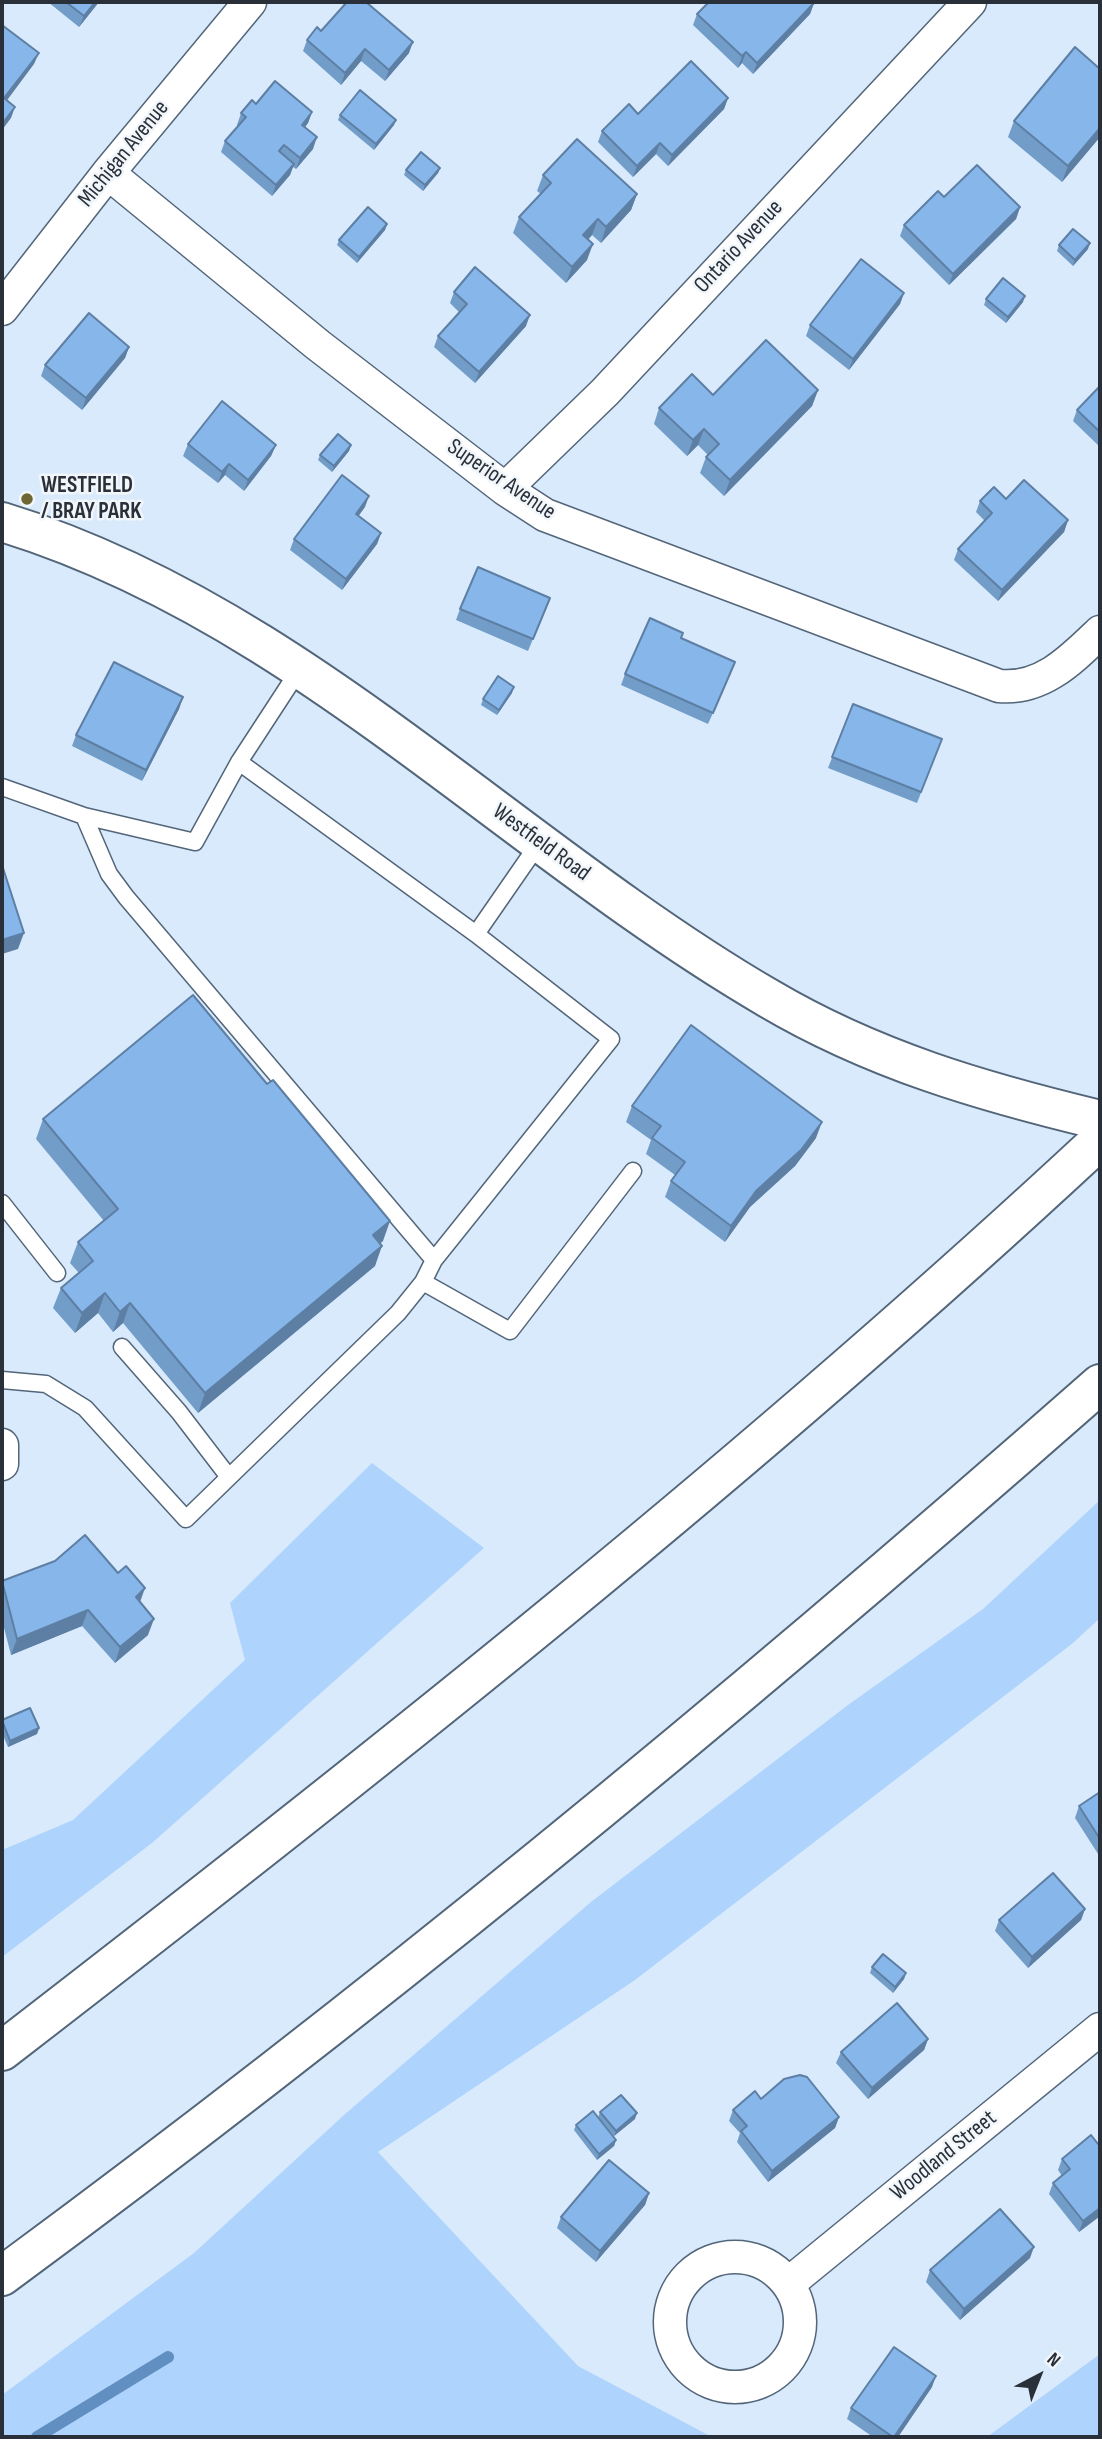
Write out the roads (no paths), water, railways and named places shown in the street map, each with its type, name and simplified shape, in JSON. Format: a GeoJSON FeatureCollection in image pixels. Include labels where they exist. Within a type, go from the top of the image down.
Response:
{"type":"FeatureCollection","features":[{"type":"Feature","properties":{"kind":"main road","name":"Westfield Road"},"geometry":{"type":"LineString","coordinates":[[2,522],[123,568],[220,620],[299,670],[711,963],[829,1030],[901,1063],[970,1087],[1100,1120]]}},
{"type":"Feature","properties":{"kind":"main road"},"geometry":{"type":"LineString","coordinates":[[2,2051],[333,1793],[538,1626],[1001,1231],[1100,1140]]}},
{"type":"Feature","properties":{"kind":"main road"},"geometry":{"type":"LineString","coordinates":[[2,2276],[299,2049],[494,1894],[847,1603],[1100,1384]]}},
{"type":"Feature","properties":{"kind":"street","name":"Michigan Avenue"},"geometry":{"type":"LineString","coordinates":[[2,309],[108,173],[250,2]]}},
{"type":"Feature","properties":{"kind":"street","name":"Ontario Avenue"},"geometry":{"type":"LineString","coordinates":[[505,489],[606,392],[970,2]]}},
{"type":"Feature","properties":{"kind":"street","name":"Superior Avenue"},"geometry":{"type":"LineString","coordinates":[[108,173],[318,345],[505,489],[545,515],[999,686],[1014,687],[1040,680],[1057,670],[1100,632]]}},
{"type":"Feature","properties":{"kind":"street"},"geometry":{"type":"LineString","coordinates":[[2,1445],[2,1464]]}},
{"type":"Feature","properties":{"kind":"street","name":"Woodland Street"},"geometry":{"type":"LineString","coordinates":[[788,2284],[1100,2029]]}},
{"type":"Feature","properties":{"kind":"street"},"geometry":{"type":"LineString","coordinates":[[743,2258],[768,2266],[788,2284],[795,2296],[801,2323],[794,2350],[777,2372],[753,2385],[725,2386],[699,2376],[680,2356],[671,2332],[673,2306],[685,2282],[705,2265],[743,2258]]}},
{"type":"Feature","properties":{"kind":"lane"},"geometry":{"type":"LineString","coordinates":[[2,787],[84,816],[195,842],[239,762],[299,670]]}},
{"type":"Feature","properties":{"kind":"lane"},"geometry":{"type":"LineString","coordinates":[[2,1380],[46,1384],[85,1408],[186,1519],[398,1313],[423,1282],[434,1260],[611,1039],[476,934],[239,762]]}},
{"type":"Feature","properties":{"kind":"lane"},"geometry":{"type":"LineString","coordinates":[[84,816],[109,874],[126,897],[434,1260]]}},
{"type":"Feature","properties":{"kind":"lane"},"geometry":{"type":"LineString","coordinates":[[476,934],[539,843]]}},
{"type":"Feature","properties":{"kind":"lane"},"geometry":{"type":"LineString","coordinates":[[423,1282],[510,1331],[633,1171]]}},
{"type":"Feature","properties":{"kind":"lane"},"geometry":{"type":"LineString","coordinates":[[2,1203],[57,1273]]}},
{"type":"Feature","properties":{"kind":"lane"},"geometry":{"type":"LineString","coordinates":[[122,1348],[179,1412],[228,1476]]}},
{"type":"Feature","properties":{"kind":"waterway"},"geometry":{"type":"LineString","coordinates":[[37,2437],[168,2357]]}},
{"type":"Feature","properties":{"kind":"place","name":"WESTFIELD / BRAY PARK"},"geometry":{"type":"Point","coordinates":[27,499]}}]}
